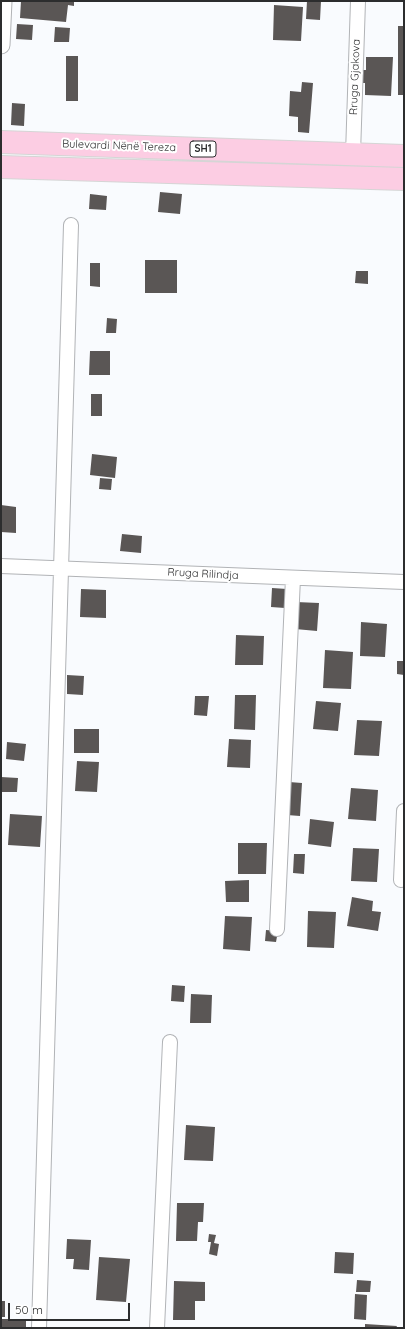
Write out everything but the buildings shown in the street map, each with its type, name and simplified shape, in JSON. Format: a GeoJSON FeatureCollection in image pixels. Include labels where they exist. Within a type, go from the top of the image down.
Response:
{"type":"FeatureCollection","features":[{"type":"Feature","properties":{"kind":"main road","name":"Bulevardi Nënë Tereza"},"geometry":{"type":"LineString","coordinates":[[1,142],[404,156]]}},
{"type":"Feature","properties":{"kind":"main road","name":"SH1"},"geometry":{"type":"LineString","coordinates":[[1,167],[404,179]]}},
{"type":"Feature","properties":{"kind":"street"},"geometry":{"type":"LineString","coordinates":[[1,45],[3,1]]}},
{"type":"Feature","properties":{"kind":"street","name":"Rruga Gjakova"},"geometry":{"type":"LineString","coordinates":[[353,154],[358,1]]}},
{"type":"Feature","properties":{"kind":"street"},"geometry":{"type":"LineString","coordinates":[[39,1328],[71,225]]}},
{"type":"Feature","properties":{"kind":"street","name":"Rruga Rilindja"},"geometry":{"type":"LineString","coordinates":[[1,566],[404,582]]}},
{"type":"Feature","properties":{"kind":"street"},"geometry":{"type":"LineString","coordinates":[[277,929],[293,578]]}},
{"type":"Feature","properties":{"kind":"street"},"geometry":{"type":"LineString","coordinates":[[401,880],[404,811]]}},
{"type":"Feature","properties":{"kind":"street"},"geometry":{"type":"LineString","coordinates":[[157,1328],[170,1042]]}}]}
